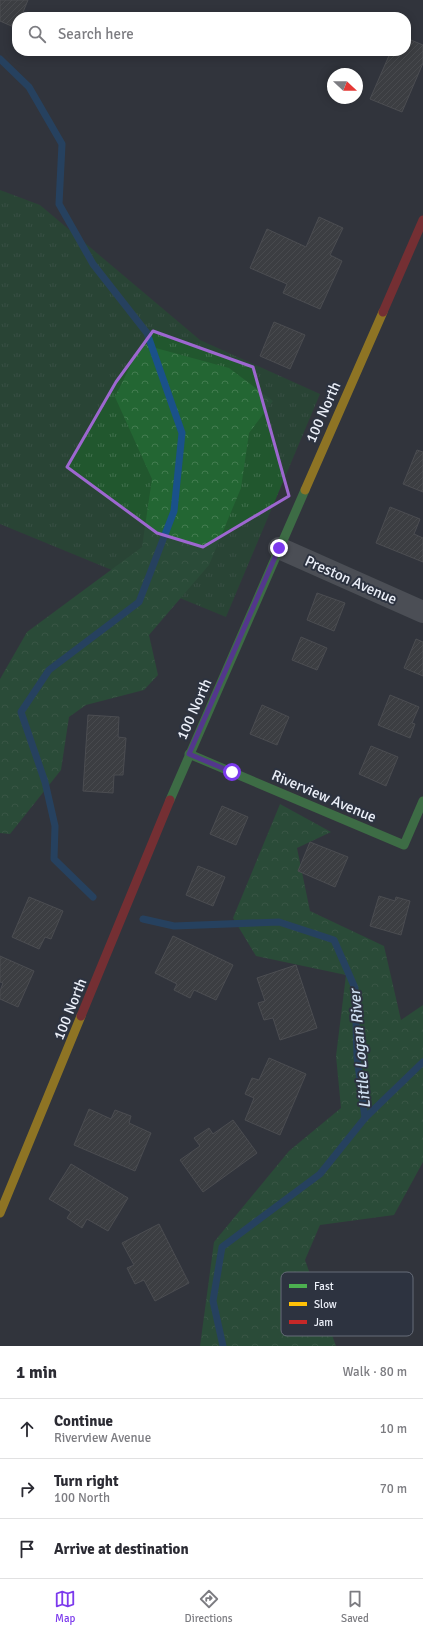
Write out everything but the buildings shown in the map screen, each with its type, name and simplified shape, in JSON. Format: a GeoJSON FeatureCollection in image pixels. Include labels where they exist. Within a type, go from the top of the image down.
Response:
{"type":"FeatureCollection","features":[{"type":"Feature","properties":{"kind":"street","name":"100 North"},"geometry":{"type":"LineString","coordinates":[[0,1213],[189,754],[423,220]]}},
{"type":"Feature","properties":{"kind":"street","name":"Preston Avenue"},"geometry":{"type":"LineString","coordinates":[[279,548],[423,612]]}},
{"type":"Feature","properties":{"kind":"street","name":"Riverview Avenue"},"geometry":{"type":"LineString","coordinates":[[189,754],[404,845],[423,801]]}},
{"type":"Feature","properties":{"kind":"highlighted area"},"geometry":{"type":"Polygon","coordinates":[[[153,331],[253,367],[289,496],[203,547],[157,533],[67,467],[116,382],[153,331]]]}},
{"type":"Feature","properties":{"kind":"green space"},"geometry":{"type":"Polygon","coordinates":[[[0,190],[40,205],[200,340],[320,394],[226,617],[0,524],[0,190]]]}},
{"type":"Feature","properties":{"kind":"green space"},"geometry":{"type":"Polygon","coordinates":[[[141,344],[229,368],[273,401],[249,433],[241,488],[209,565],[149,635],[158,675],[144,690],[86,705],[69,717],[61,770],[10,834],[0,833],[0,679],[27,632],[142,547],[152,479],[115,397],[141,344]]]}},
{"type":"Feature","properties":{"kind":"green space"},"geometry":{"type":"Polygon","coordinates":[[[280,804],[331,832],[297,848],[310,911],[384,946],[401,1020],[423,1005],[423,1162],[394,1215],[320,1225],[305,1260],[309,1272],[281,1272],[281,1336],[332,1336],[336,1346],[200,1346],[214,1242],[289,1151],[341,1108],[336,1056],[346,975],[256,956],[233,918],[280,804]]]}},
{"type":"Feature","properties":{"kind":"waterway","name":"Little Logan River"},"geometry":{"type":"LineString","coordinates":[[0,59],[29,87],[62,144],[59,204],[93,264],[147,333],[182,433],[174,511],[139,602],[49,670],[21,712],[45,782],[55,826],[54,859],[93,897]]}},
{"type":"Feature","properties":{"kind":"waterway","name":"Little Logan River"},"geometry":{"type":"LineString","coordinates":[[143,919],[174,926],[279,922],[334,940],[355,988],[357,1057],[365,1118]]}},
{"type":"Feature","properties":{"kind":"waterway"},"geometry":{"type":"LineString","coordinates":[[223,1346],[213,1301],[222,1247],[320,1174],[365,1118],[423,1062]]}},
{"type":"Feature","properties":{"kind":"traffic: fast"},"geometry":{"type":"LineString","coordinates":[[170,800],[305,490]]}},
{"type":"Feature","properties":{"kind":"traffic: fast"},"geometry":{"type":"LineString","coordinates":[[189,754],[404,845],[423,801]]}},
{"type":"Feature","properties":{"kind":"traffic: slow"},"geometry":{"type":"LineString","coordinates":[[305,490],[383,312]]}},
{"type":"Feature","properties":{"kind":"traffic: slow"},"geometry":{"type":"LineString","coordinates":[[0,1213],[81,1016]]}},
{"type":"Feature","properties":{"kind":"traffic: jam"},"geometry":{"type":"LineString","coordinates":[[383,312],[423,220]]}},
{"type":"Feature","properties":{"kind":"traffic: jam"},"geometry":{"type":"LineString","coordinates":[[81,1016],[170,800]]}},
{"type":"Feature","properties":{"kind":"route"},"geometry":{"type":"LineString","coordinates":[[232,772],[189,754],[279,548]]}}]}
